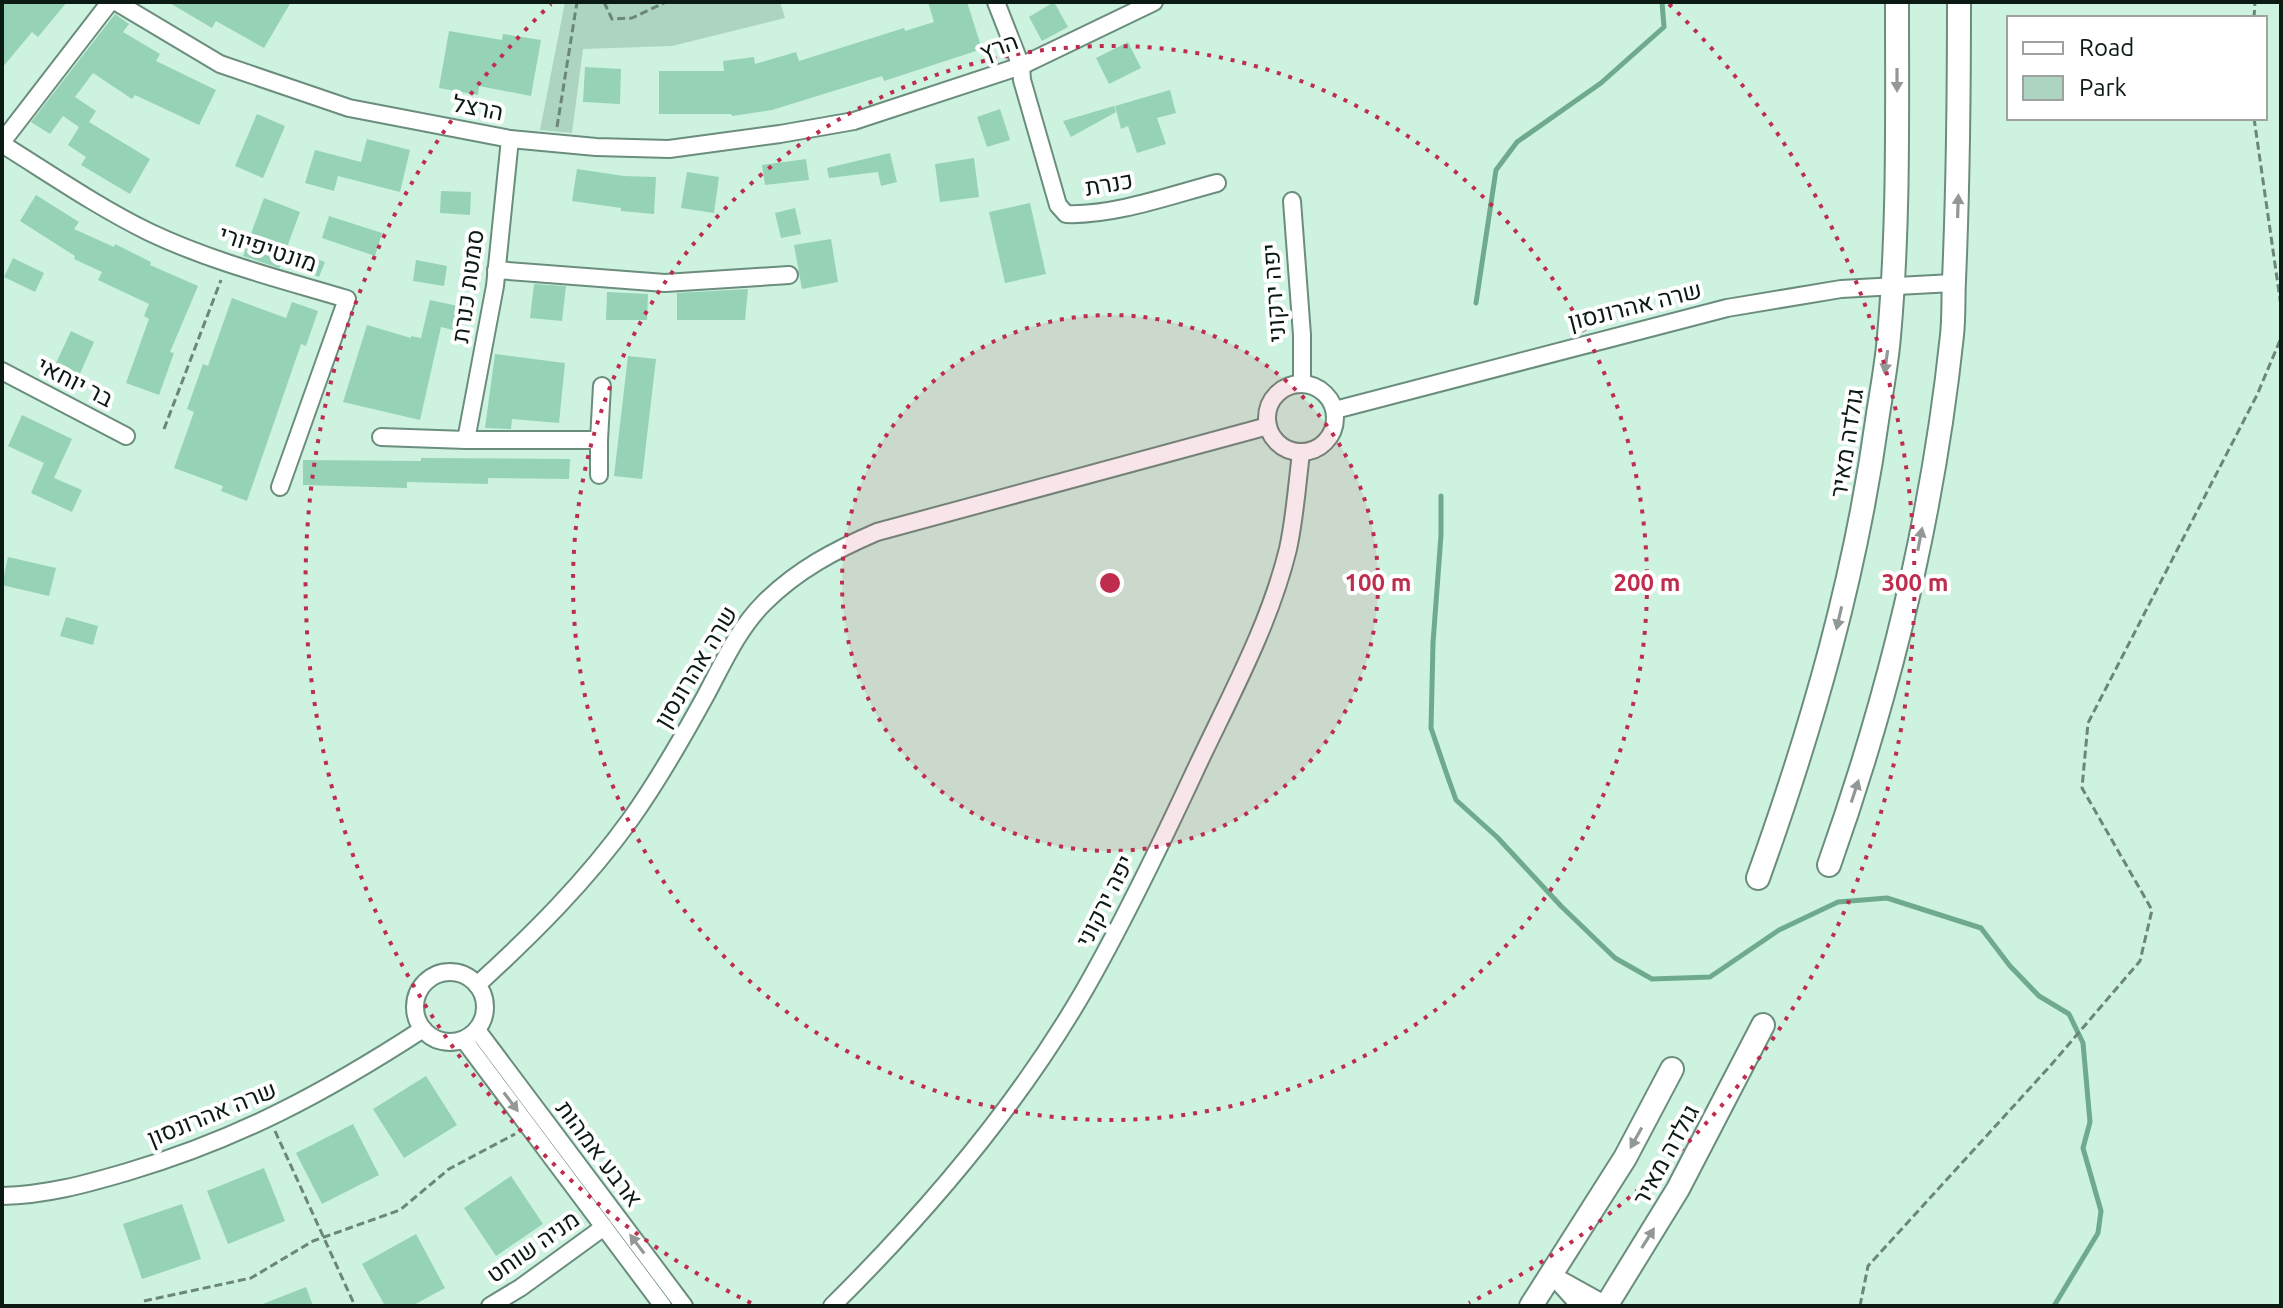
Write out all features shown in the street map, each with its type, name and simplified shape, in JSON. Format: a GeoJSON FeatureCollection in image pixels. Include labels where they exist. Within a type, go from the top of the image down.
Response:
{"type":"FeatureCollection","features":[{"type":"Feature","properties":{"kind":"main road","name":"גולדה מאיר"},"geometry":{"type":"LineString","coordinates":[[1758,878],[1797,771],[1839,619],[1873,452],[1889,336],[1896,209],[1897,2]]}},
{"type":"Feature","properties":{"kind":"main road"},"geometry":{"type":"LineString","coordinates":[[1829,865],[1880,712],[1916,558],[1934,462],[1953,332],[1958,211],[1959,2]]}},
{"type":"Feature","properties":{"kind":"main road","name":"גולדה מאיר"},"geometry":{"type":"LineString","coordinates":[[1607,1306],[1678,1189],[1763,1025]]}},
{"type":"Feature","properties":{"kind":"main road","name":"גולדה מאיר"},"geometry":{"type":"LineString","coordinates":[[1531,1306],[1625,1158],[1672,1069]]}},
{"type":"Feature","properties":{"kind":"street","name":"הרצל"},"geometry":{"type":"LineString","coordinates":[[113,2],[220,64],[349,108],[510,139],[669,149],[854,121]]}},
{"type":"Feature","properties":{"kind":"street"},"geometry":{"type":"LineString","coordinates":[[2,143],[113,2]]}},
{"type":"Feature","properties":{"kind":"street"},"geometry":{"type":"LineString","coordinates":[[996,2],[1021,66]]}},
{"type":"Feature","properties":{"kind":"street","name":"הרץ"},"geometry":{"type":"LineString","coordinates":[[854,121],[1021,66],[1154,2]]}},
{"type":"Feature","properties":{"kind":"street","name":"כנרת"},"geometry":{"type":"LineString","coordinates":[[1021,66],[1036,133],[1058,205],[1066,214],[1137,204],[1217,183]]}},
{"type":"Feature","properties":{"kind":"street","name":"סמטת כנרת"},"geometry":{"type":"LineString","coordinates":[[466,440],[496,270],[510,139]]}},
{"type":"Feature","properties":{"kind":"street","name":"מונטיפיורי"},"geometry":{"type":"LineString","coordinates":[[2,143],[75,190],[150,232],[228,264],[347,299],[280,487]]}},
{"type":"Feature","properties":{"kind":"street","name":"יפה ירקוני"},"geometry":{"type":"LineString","coordinates":[[1292,201],[1302,335],[1302,383]]}},
{"type":"Feature","properties":{"kind":"street"},"geometry":{"type":"LineString","coordinates":[[496,270],[665,283],[789,275]]}},
{"type":"Feature","properties":{"kind":"street","name":"שרה אהרונסון"},"geometry":{"type":"LineString","coordinates":[[1335,410],[1727,308],[1841,289],[1953,283]]}},
{"type":"Feature","properties":{"kind":"street","name":"בר יוחאי"},"geometry":{"type":"LineString","coordinates":[[2,371],[126,436]]}},
{"type":"Feature","properties":{"kind":"street"},"geometry":{"type":"LineString","coordinates":[[1302,383],[1315,386],[1327,394],[1335,410],[1333,432],[1325,443],[1301,453],[1287,450],[1276,442],[1266,417],[1269,403],[1278,392],[1289,385],[1302,383]]}},
{"type":"Feature","properties":{"kind":"street"},"geometry":{"type":"LineString","coordinates":[[599,475],[602,386]]}},
{"type":"Feature","properties":{"kind":"street","name":"שרה אהרונסון"},"geometry":{"type":"LineString","coordinates":[[477,985],[541,926],[621,831],[669,757],[730,646],[763,604],[800,572],[831,552],[877,532],[1268,426]]}},
{"type":"Feature","properties":{"kind":"street"},"geometry":{"type":"LineString","coordinates":[[381,437],[599,440]]}},
{"type":"Feature","properties":{"kind":"street","name":"יפה ירקוני"},"geometry":{"type":"LineString","coordinates":[[832,1306],[940,1193],[1010,1104],[1084,992],[1167,831],[1246,662],[1273,596],[1287,550],[1301,453]]}},
{"type":"Feature","properties":{"kind":"street"},"geometry":{"type":"LineString","coordinates":[[451,972],[465,975],[477,985],[484,994],[486,1008],[483,1022],[470,1035],[450,1043],[436,1040],[423,1029],[415,1006],[418,993],[426,981],[438,974],[451,972]]}},
{"type":"Feature","properties":{"kind":"street","name":"שרה אהרונסון"},"geometry":{"type":"LineString","coordinates":[[2,1196],[53,1192],[171,1159],[270,1119],[347,1078],[423,1029]]}},
{"type":"Feature","properties":{"kind":"street","name":"ארבע אמהות"},"geometry":{"type":"LineString","coordinates":[[470,1035],[529,1127],[663,1306]]}},
{"type":"Feature","properties":{"kind":"street","name":"ארבע אמהות"},"geometry":{"type":"LineString","coordinates":[[470,1035],[684,1306]]}},
{"type":"Feature","properties":{"kind":"street","name":"מניה שוחט"},"geometry":{"type":"LineString","coordinates":[[490,1306],[604,1227]]}},
{"type":"Feature","properties":{"kind":"street"},"geometry":{"type":"LineString","coordinates":[[1552,1275],[1607,1306]]}},
{"type":"Feature","properties":{"kind":"street"},"geometry":{"type":"LineString","coordinates":[[1552,1275],[1580,1306]]}},
{"type":"Feature","properties":{"kind":"path"},"geometry":{"type":"LineString","coordinates":[[554,143],[577,2]]}},
{"type":"Feature","properties":{"kind":"path"},"geometry":{"type":"LineString","coordinates":[[604,2],[612,19],[632,18],[666,2]]}},
{"type":"Feature","properties":{"kind":"path"},"geometry":{"type":"LineString","coordinates":[[2254,120],[2281,306]]}},
{"type":"Feature","properties":{"kind":"path"},"geometry":{"type":"LineString","coordinates":[[164,429],[228,264]]}},
{"type":"Feature","properties":{"kind":"path"},"geometry":{"type":"LineString","coordinates":[[1860,1306],[1868,1266],[2051,1065],[2140,961],[2152,910],[2082,788],[2088,723],[2257,395],[2281,338]]}},
{"type":"Feature","properties":{"kind":"path"},"geometry":{"type":"LineString","coordinates":[[270,1119],[355,1306]]}},
{"type":"Feature","properties":{"kind":"path"},"geometry":{"type":"LineString","coordinates":[[144,1301],[251,1278],[323,1237],[400,1210],[449,1169],[529,1127]]}},
{"type":"Feature","properties":{"kind":"green space"},"geometry":{"type":"Polygon","coordinates":[[[565,2],[780,2],[785,18],[672,46],[583,49],[572,133],[540,130],[565,2]]]}},
{"type":"Feature","properties":{"kind":"building"},"geometry":{"type":"Polygon","coordinates":[[[2,2],[67,2],[38,37],[32,32],[2,68],[2,2]]]}},
{"type":"Feature","properties":{"kind":"building"},"geometry":{"type":"Polygon","coordinates":[[[168,2],[291,2],[264,48],[216,21],[212,28],[168,2]]]}},
{"type":"Feature","properties":{"kind":"building"},"geometry":{"type":"Polygon","coordinates":[[[928,2],[967,2],[982,49],[884,81],[882,76],[772,110],[732,116],[659,114],[659,71],[724,71],[723,61],[754,57],[755,64],[796,52],[799,61],[904,28],[905,31],[934,22],[928,2]]]}},
{"type":"Feature","properties":{"kind":"building"},"geometry":{"type":"Polygon","coordinates":[[[1054,2],[1068,27],[1042,41],[1029,17],[1054,2]]]}},
{"type":"Feature","properties":{"kind":"building"},"geometry":{"type":"Polygon","coordinates":[[[115,14],[129,24],[123,32],[160,54],[156,61],[216,90],[199,125],[135,95],[132,99],[93,73],[75,97],[96,111],[89,122],[150,159],[130,194],[81,165],[86,157],[68,145],[79,127],[63,116],[50,134],[31,122],[115,14]]]}},
{"type":"Feature","properties":{"kind":"building"},"geometry":{"type":"Polygon","coordinates":[[[449,31],[502,40],[503,34],[541,40],[531,96],[479,86],[478,95],[439,88],[449,31]]]}},
{"type":"Feature","properties":{"kind":"building"},"geometry":{"type":"Polygon","coordinates":[[[1128,42],[1141,68],[1109,84],[1096,58],[1128,42]]]}},
{"type":"Feature","properties":{"kind":"building"},"geometry":{"type":"Polygon","coordinates":[[[585,67],[621,69],[620,104],[583,102],[585,67]]]}},
{"type":"Feature","properties":{"kind":"building"},"geometry":{"type":"Polygon","coordinates":[[[1170,90],[1176,113],[1157,118],[1166,144],[1137,153],[1128,126],[1121,129],[1115,106],[1170,90]]]}},
{"type":"Feature","properties":{"kind":"building"},"geometry":{"type":"Polygon","coordinates":[[[1114,106],[1116,112],[1071,137],[1063,121],[1114,106]]]}},
{"type":"Feature","properties":{"kind":"building"},"geometry":{"type":"Polygon","coordinates":[[[1000,109],[1010,140],[987,147],[977,117],[1000,109]]]}},
{"type":"Feature","properties":{"kind":"building"},"geometry":{"type":"Polygon","coordinates":[[[257,114],[285,126],[263,178],[235,166],[257,114]]]}},
{"type":"Feature","properties":{"kind":"building"},"geometry":{"type":"Polygon","coordinates":[[[367,139],[410,150],[400,192],[338,176],[334,191],[305,183],[315,150],[361,162],[367,139]]]}},
{"type":"Feature","properties":{"kind":"building"},"geometry":{"type":"Polygon","coordinates":[[[890,153],[897,182],[881,186],[878,172],[829,178],[827,168],[890,153]]]}},
{"type":"Feature","properties":{"kind":"building"},"geometry":{"type":"Polygon","coordinates":[[[974,158],[979,197],[940,202],[935,164],[974,158]]]}},
{"type":"Feature","properties":{"kind":"building"},"geometry":{"type":"Polygon","coordinates":[[[806,159],[809,180],[765,185],[762,165],[806,159]]]}},
{"type":"Feature","properties":{"kind":"building"},"geometry":{"type":"Polygon","coordinates":[[[577,169],[656,177],[654,214],[572,201],[577,169]]]}},
{"type":"Feature","properties":{"kind":"building"},"geometry":{"type":"Polygon","coordinates":[[[687,172],[719,177],[714,213],[681,208],[687,172]]]}},
{"type":"Feature","properties":{"kind":"building"},"geometry":{"type":"Polygon","coordinates":[[[441,191],[471,192],[470,215],[440,213],[441,191]]]}},
{"type":"Feature","properties":{"kind":"building"},"geometry":{"type":"Polygon","coordinates":[[[36,195],[79,222],[74,229],[114,247],[115,244],[151,262],[150,265],[198,286],[170,352],[174,353],[159,395],[126,383],[149,319],[144,316],[149,304],[98,280],[102,272],[74,259],[75,256],[20,221],[36,195]]]}},
{"type":"Feature","properties":{"kind":"building"},"geometry":{"type":"Polygon","coordinates":[[[264,198],[300,212],[287,247],[325,262],[319,277],[282,262],[279,268],[243,256],[264,198]]]}},
{"type":"Feature","properties":{"kind":"building"},"geometry":{"type":"Polygon","coordinates":[[[1030,203],[1046,274],[1005,283],[989,212],[1030,203]]]}},
{"type":"Feature","properties":{"kind":"building"},"geometry":{"type":"Polygon","coordinates":[[[795,208],[801,234],[781,238],[775,213],[795,208]]]}},
{"type":"Feature","properties":{"kind":"building"},"geometry":{"type":"Polygon","coordinates":[[[329,216],[382,233],[375,256],[322,238],[329,216]]]}},
{"type":"Feature","properties":{"kind":"building"},"geometry":{"type":"Polygon","coordinates":[[[831,239],[838,282],[802,289],[794,245],[831,239]]]}},
{"type":"Feature","properties":{"kind":"building"},"geometry":{"type":"Polygon","coordinates":[[[13,258],[44,273],[35,292],[4,277],[13,258]]]}},
{"type":"Feature","properties":{"kind":"building"},"geometry":{"type":"Polygon","coordinates":[[[416,260],[447,266],[444,286],[413,281],[416,260]]]}},
{"type":"Feature","properties":{"kind":"building"},"geometry":{"type":"Polygon","coordinates":[[[534,284],[566,286],[562,321],[530,318],[534,284]]]}},
{"type":"Feature","properties":{"kind":"building"},"geometry":{"type":"Polygon","coordinates":[[[748,289],[745,320],[677,320],[677,293],[748,289]]]}},
{"type":"Feature","properties":{"kind":"building"},"geometry":{"type":"Polygon","coordinates":[[[607,292],[648,294],[647,320],[606,320],[607,292]]]}},
{"type":"Feature","properties":{"kind":"building"},"geometry":{"type":"Polygon","coordinates":[[[232,298],[286,318],[292,302],[318,311],[306,346],[301,344],[247,501],[221,491],[223,486],[174,468],[194,412],[187,409],[203,364],[208,366],[232,298]]]}},
{"type":"Feature","properties":{"kind":"building"},"geometry":{"type":"Polygon","coordinates":[[[430,300],[467,308],[461,332],[441,327],[420,420],[343,402],[367,325],[421,338],[430,300]]]}},
{"type":"Feature","properties":{"kind":"building"},"geometry":{"type":"Polygon","coordinates":[[[71,331],[94,342],[74,387],[50,376],[71,331]]]}},
{"type":"Feature","properties":{"kind":"building"},"geometry":{"type":"Polygon","coordinates":[[[495,354],[565,363],[559,423],[512,419],[511,429],[485,428],[495,354]]]}},
{"type":"Feature","properties":{"kind":"building"},"geometry":{"type":"Polygon","coordinates":[[[628,356],[656,359],[642,479],[614,476],[628,356]]]}},
{"type":"Feature","properties":{"kind":"building"},"geometry":{"type":"Polygon","coordinates":[[[22,415],[72,439],[54,478],[82,490],[72,512],[31,493],[44,463],[8,446],[22,415]]]}},
{"type":"Feature","properties":{"kind":"building"},"geometry":{"type":"Polygon","coordinates":[[[421,458],[570,459],[569,479],[488,478],[488,484],[407,482],[407,488],[303,485],[303,460],[421,461],[421,458]]]}},
{"type":"Feature","properties":{"kind":"building"},"geometry":{"type":"Polygon","coordinates":[[[8,557],[56,568],[49,596],[2,585],[8,557]]]}},
{"type":"Feature","properties":{"kind":"building"},"geometry":{"type":"Polygon","coordinates":[[[66,617],[98,626],[93,645],[60,636],[66,617]]]}},
{"type":"Feature","properties":{"kind":"building"},"geometry":{"type":"Polygon","coordinates":[[[426,1076],[457,1125],[404,1158],[373,1109],[426,1076]]]}},
{"type":"Feature","properties":{"kind":"building"},"geometry":{"type":"Polygon","coordinates":[[[353,1124],[379,1175],[322,1204],[296,1153],[353,1124]]]}},
{"type":"Feature","properties":{"kind":"building"},"geometry":{"type":"Polygon","coordinates":[[[264,1168],[285,1221],[228,1244],[207,1191],[264,1168]]]}},
{"type":"Feature","properties":{"kind":"building"},"geometry":{"type":"Polygon","coordinates":[[[511,1176],[543,1224],[496,1256],[464,1208],[511,1176]]]}},
{"type":"Feature","properties":{"kind":"building"},"geometry":{"type":"Polygon","coordinates":[[[182,1204],[201,1259],[142,1279],[123,1224],[182,1204]]]}},
{"type":"Feature","properties":{"kind":"building"},"geometry":{"type":"Polygon","coordinates":[[[416,1234],[445,1288],[412,1306],[385,1306],[362,1264],[416,1234]]]}},
{"type":"Feature","properties":{"kind":"building"},"geometry":{"type":"Polygon","coordinates":[[[306,1287],[313,1306],[260,1306],[260,1305],[306,1287]]]}},
{"type":"Feature","properties":{"kind":"waterway"},"geometry":{"type":"LineString","coordinates":[[1476,303],[1496,170],[1517,142],[1601,83],[1664,27],[1662,2]]}},
{"type":"Feature","properties":{"kind":"waterway"},"geometry":{"type":"LineString","coordinates":[[1441,496],[1431,728],[1456,800],[1497,837],[1615,958],[1652,979],[1710,977],[1779,930],[1838,902],[1887,898],[1981,928],[2010,966],[2039,996],[2069,1014],[2083,1043],[2090,1122],[2083,1148],[2101,1211],[2098,1233],[2054,1306]]}}]}
